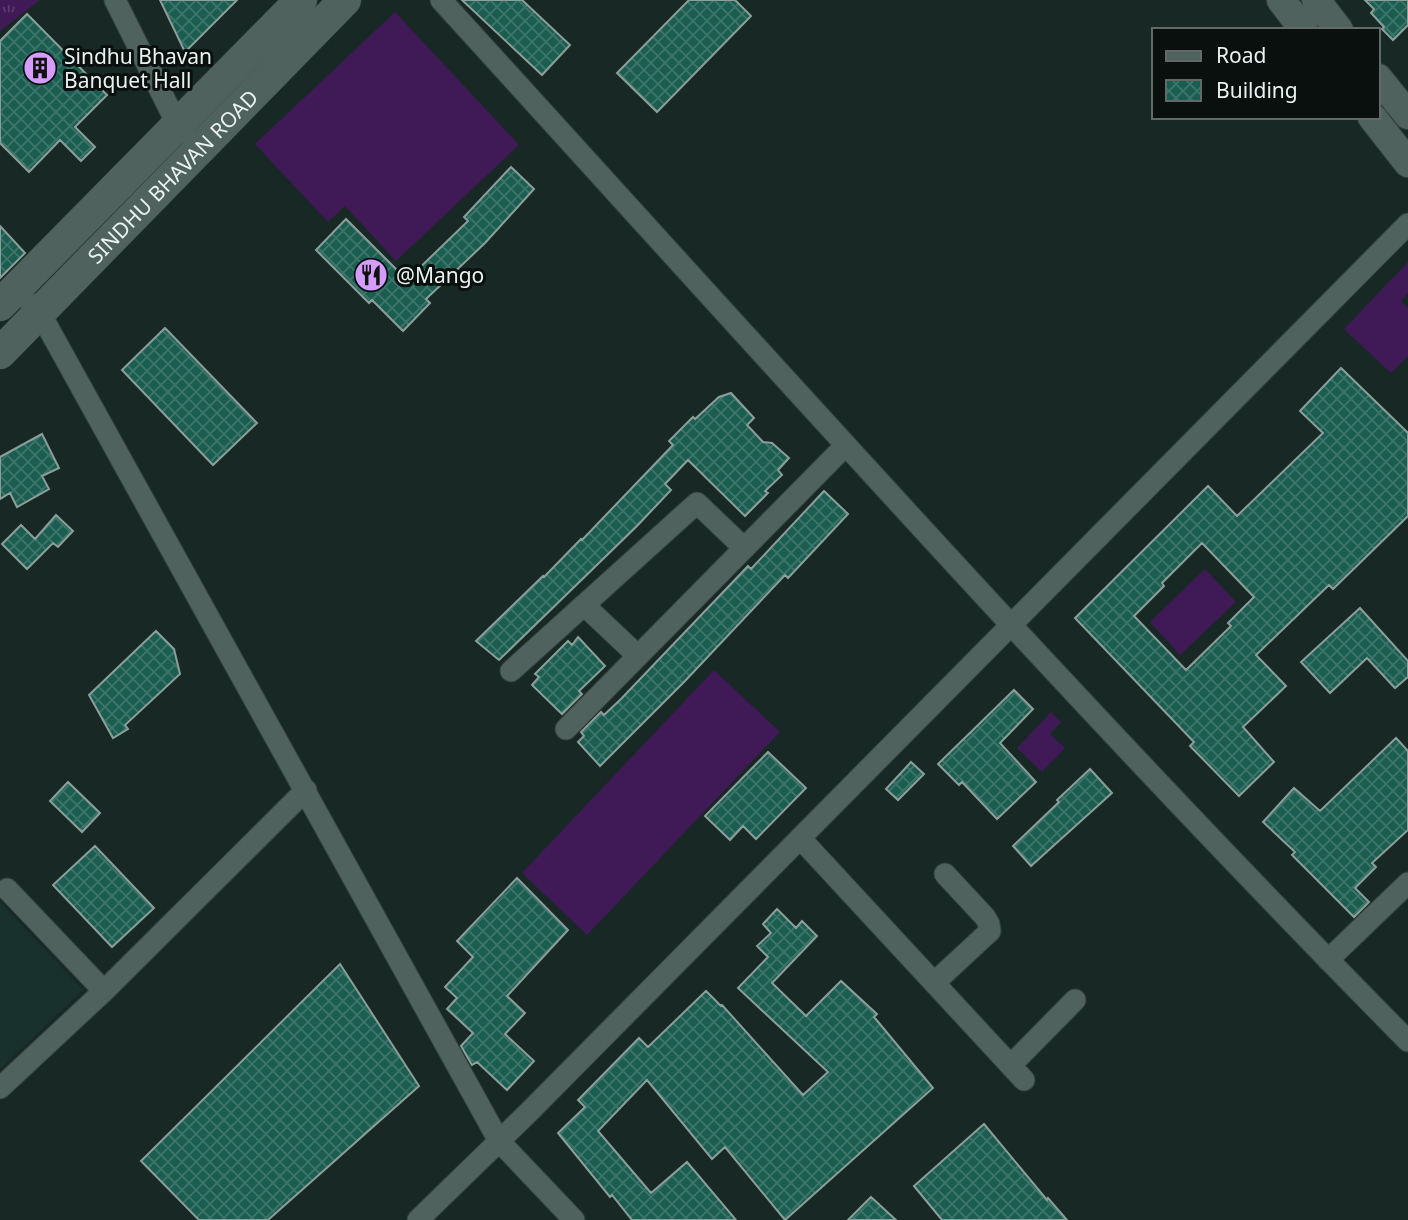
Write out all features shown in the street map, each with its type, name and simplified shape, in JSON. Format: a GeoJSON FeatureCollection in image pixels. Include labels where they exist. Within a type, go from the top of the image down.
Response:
{"type":"FeatureCollection","features":[{"type":"Feature","properties":{"kind":"main road","name":"SINDHU BHAVAN ROAD"},"geometry":{"type":"LineString","coordinates":[[8,297],[301,0]]}},
{"type":"Feature","properties":{"kind":"main road","name":"SINDHU BHAVAN ROAD"},"geometry":{"type":"LineString","coordinates":[[0,353],[345,0]]}},
{"type":"Feature","properties":{"kind":"street"},"geometry":{"type":"LineString","coordinates":[[115,0],[172,114],[201,148]]}},
{"type":"Feature","properties":{"kind":"street"},"geometry":{"type":"LineString","coordinates":[[441,0],[1011,626],[1408,1041]]}},
{"type":"Feature","properties":{"kind":"street"},"geometry":{"type":"LineString","coordinates":[[1281,0],[1302,28]]}},
{"type":"Feature","properties":{"kind":"street"},"geometry":{"type":"LineString","coordinates":[[1316,0],[1337,28]]}},
{"type":"Feature","properties":{"kind":"street"},"geometry":{"type":"LineString","coordinates":[[1380,80],[1408,115]]}},
{"type":"Feature","properties":{"kind":"street"},"geometry":{"type":"LineString","coordinates":[[1375,119],[1408,163]]}},
{"type":"Feature","properties":{"kind":"street"},"geometry":{"type":"LineString","coordinates":[[418,1220],[1408,224]]}},
{"type":"Feature","properties":{"kind":"street"},"geometry":{"type":"LineString","coordinates":[[8,297],[40,313],[499,1141],[574,1220]]}},
{"type":"Feature","properties":{"kind":"street"},"geometry":{"type":"LineString","coordinates":[[566,729],[846,445]]}},
{"type":"Feature","properties":{"kind":"street"},"geometry":{"type":"LineString","coordinates":[[511,671],[696,503],[744,548]]}},
{"type":"Feature","properties":{"kind":"street"},"geometry":{"type":"LineString","coordinates":[[584,605],[638,656]]}},
{"type":"Feature","properties":{"kind":"street"},"geometry":{"type":"LineString","coordinates":[[0,1088],[104,991],[306,790]]}},
{"type":"Feature","properties":{"kind":"street"},"geometry":{"type":"LineString","coordinates":[[800,838],[1018,1073],[1075,1000]]}},
{"type":"Feature","properties":{"kind":"street"},"geometry":{"type":"LineString","coordinates":[[934,983],[990,931],[985,917],[945,874]]}},
{"type":"Feature","properties":{"kind":"street"},"geometry":{"type":"LineString","coordinates":[[1328,960],[1408,883]]}},
{"type":"Feature","properties":{"kind":"street"},"geometry":{"type":"LineString","coordinates":[[7,889],[104,991]]}},
{"type":"Feature","properties":{"kind":"shaded area"},"geometry":{"type":"Polygon","coordinates":[[[0,902],[83,990],[0,1069],[0,902]]]}},
{"type":"Feature","properties":{"kind":"green space"},"geometry":{"type":"Polygon","coordinates":[[[0,0],[40,0],[0,31],[0,0]]]}},
{"type":"Feature","properties":{"kind":"green space"},"geometry":{"type":"Polygon","coordinates":[[[395,12],[519,145],[396,261],[345,206],[328,222],[255,144],[395,12]]]}},
{"type":"Feature","properties":{"kind":"green space"},"geometry":{"type":"Polygon","coordinates":[[[1408,262],[1408,293],[1401,301],[1408,308],[1408,356],[1391,373],[1344,329],[1408,262]]]}},
{"type":"Feature","properties":{"kind":"green space"},"geometry":{"type":"Polygon","coordinates":[[[1205,569],[1236,602],[1180,655],[1150,622],[1205,569]]]}},
{"type":"Feature","properties":{"kind":"green space"},"geometry":{"type":"Polygon","coordinates":[[[714,670],[780,732],[587,935],[522,873],[714,670]]]}},
{"type":"Feature","properties":{"kind":"green space"},"geometry":{"type":"Polygon","coordinates":[[[1051,712],[1061,722],[1050,734],[1065,748],[1042,772],[1017,748],[1051,712]]]}},
{"type":"Feature","properties":{"kind":"building"},"geometry":{"type":"Polygon","coordinates":[[[160,0],[237,0],[185,52],[160,0]]]}},
{"type":"Feature","properties":{"kind":"building"},"geometry":{"type":"Polygon","coordinates":[[[462,0],[522,0],[570,45],[542,75],[462,0]]]}},
{"type":"Feature","properties":{"kind":"building"},"geometry":{"type":"Polygon","coordinates":[[[689,0],[735,0],[751,16],[657,112],[617,73],[689,0]]]}},
{"type":"Feature","properties":{"kind":"building"},"geometry":{"type":"Polygon","coordinates":[[[1365,0],[1408,0],[1408,25],[1393,40],[1382,29],[1384,27],[1371,13],[1374,9],[1365,0]]]}},
{"type":"Feature","properties":{"kind":"building","name":"Sindhu Bhavan Banquet Hall"},"geometry":{"type":"Polygon","coordinates":[[[27,14],[107,95],[75,127],[95,147],[81,161],[60,140],[29,172],[0,143],[0,41],[27,14]]]}},
{"type":"Feature","properties":{"kind":"building","name":"@Mango"},"geometry":{"type":"Polygon","coordinates":[[[511,167],[534,189],[485,243],[426,299],[430,303],[403,331],[372,300],[369,303],[316,250],[346,219],[407,280],[468,221],[464,217],[511,167]]]}},
{"type":"Feature","properties":{"kind":"building"},"geometry":{"type":"Polygon","coordinates":[[[0,226],[25,253],[0,278],[0,226]]]}},
{"type":"Feature","properties":{"kind":"building"},"geometry":{"type":"Polygon","coordinates":[[[165,328],[257,423],[213,465],[122,370],[165,328]]]}},
{"type":"Feature","properties":{"kind":"building"},"geometry":{"type":"Polygon","coordinates":[[[1341,368],[1408,433],[1408,516],[1333,589],[1329,585],[1256,655],[1286,686],[1243,727],[1274,762],[1239,796],[1190,746],[1194,742],[1075,618],[1208,486],[1237,516],[1323,433],[1300,411],[1341,368]],[[1202,543],[1134,616],[1186,670],[1231,626],[1228,623],[1254,597],[1202,543]]]}},
{"type":"Feature","properties":{"kind":"building"},"geometry":{"type":"Polygon","coordinates":[[[731,393],[754,418],[747,425],[763,442],[772,443],[789,458],[778,470],[782,475],[745,516],[688,460],[665,484],[671,490],[637,526],[499,660],[476,641],[582,540],[673,445],[669,441],[693,417],[695,419],[719,397],[731,393]]]}},
{"type":"Feature","properties":{"kind":"building"},"geometry":{"type":"Polygon","coordinates":[[[42,434],[59,468],[42,476],[49,489],[17,507],[10,493],[0,499],[0,457],[42,434]]]}},
{"type":"Feature","properties":{"kind":"building"},"geometry":{"type":"Polygon","coordinates":[[[824,491],[848,514],[788,578],[785,575],[600,766],[578,742],[584,736],[581,732],[601,712],[604,715],[621,699],[748,566],[751,569],[824,491]]]}},
{"type":"Feature","properties":{"kind":"building"},"geometry":{"type":"Polygon","coordinates":[[[56,515],[73,531],[58,547],[53,543],[27,569],[2,544],[21,525],[35,539],[56,515]]]}},
{"type":"Feature","properties":{"kind":"building"},"geometry":{"type":"Polygon","coordinates":[[[1360,608],[1408,661],[1408,677],[1395,688],[1367,658],[1330,693],[1301,662],[1360,608]]]}},
{"type":"Feature","properties":{"kind":"building"},"geometry":{"type":"Polygon","coordinates":[[[156,631],[174,649],[180,674],[125,725],[128,729],[113,738],[89,695],[156,631]]]}},
{"type":"Feature","properties":{"kind":"building"},"geometry":{"type":"Polygon","coordinates":[[[578,637],[605,666],[579,691],[582,694],[562,714],[532,685],[539,677],[535,674],[568,641],[572,645],[578,637]]]}},
{"type":"Feature","properties":{"kind":"building"},"geometry":{"type":"Polygon","coordinates":[[[1014,690],[1033,709],[1000,743],[1036,782],[997,819],[962,782],[959,785],[938,764],[1014,690]]]}},
{"type":"Feature","properties":{"kind":"building"},"geometry":{"type":"Polygon","coordinates":[[[1396,738],[1408,751],[1408,830],[1372,863],[1376,867],[1355,888],[1369,902],[1354,917],[1292,855],[1295,852],[1263,822],[1294,788],[1320,811],[1396,738]]]}},
{"type":"Feature","properties":{"kind":"building"},"geometry":{"type":"Polygon","coordinates":[[[768,752],[806,788],[756,839],[743,826],[730,840],[705,816],[768,752]]]}},
{"type":"Feature","properties":{"kind":"building"},"geometry":{"type":"Polygon","coordinates":[[[911,762],[924,774],[898,800],[886,789],[911,762]]]}},
{"type":"Feature","properties":{"kind":"building"},"geometry":{"type":"Polygon","coordinates":[[[1090,769],[1112,793],[1031,866],[1013,846],[1090,769]]]}},
{"type":"Feature","properties":{"kind":"building"},"geometry":{"type":"Polygon","coordinates":[[[68,782],[100,813],[82,832],[50,801],[68,782]]]}},
{"type":"Feature","properties":{"kind":"building"},"geometry":{"type":"Polygon","coordinates":[[[95,846],[154,908],[112,947],[53,885],[95,846]]]}},
{"type":"Feature","properties":{"kind":"building"},"geometry":{"type":"Polygon","coordinates":[[[517,878],[568,930],[507,996],[525,1013],[505,1034],[534,1061],[507,1090],[477,1062],[472,1065],[461,1046],[473,1033],[447,1009],[457,998],[445,987],[473,957],[457,941],[517,878]]]}},
{"type":"Feature","properties":{"kind":"building"},"geometry":{"type":"Polygon","coordinates":[[[777,909],[796,928],[802,921],[817,936],[772,983],[806,1016],[841,981],[877,1014],[874,1017],[933,1088],[785,1220],[725,1147],[712,1159],[647,1080],[598,1131],[651,1193],[687,1162],[736,1220],[632,1220],[558,1133],[585,1107],[578,1100],[639,1038],[648,1047],[706,991],[722,1005],[803,1095],[828,1072],[738,988],[768,957],[757,946],[771,933],[763,924],[777,909]]]}},
{"type":"Feature","properties":{"kind":"building"},"geometry":{"type":"Polygon","coordinates":[[[340,964],[419,1086],[268,1220],[199,1220],[141,1161],[340,964]]]}},
{"type":"Feature","properties":{"kind":"building"},"geometry":{"type":"Polygon","coordinates":[[[984,1124],[1067,1220],[942,1220],[914,1186],[984,1124]]]}},
{"type":"Feature","properties":{"kind":"building"},"geometry":{"type":"Polygon","coordinates":[[[871,1197],[896,1220],[848,1220],[871,1197]]]}},
{"type":"Feature","properties":{"kind":"place","name":"Sindhu Bhavan Banquet Hall"},"geometry":{"type":"Point","coordinates":[40,68]}},
{"type":"Feature","properties":{"kind":"place","name":"@Mango"},"geometry":{"type":"Point","coordinates":[371,275]}}]}
